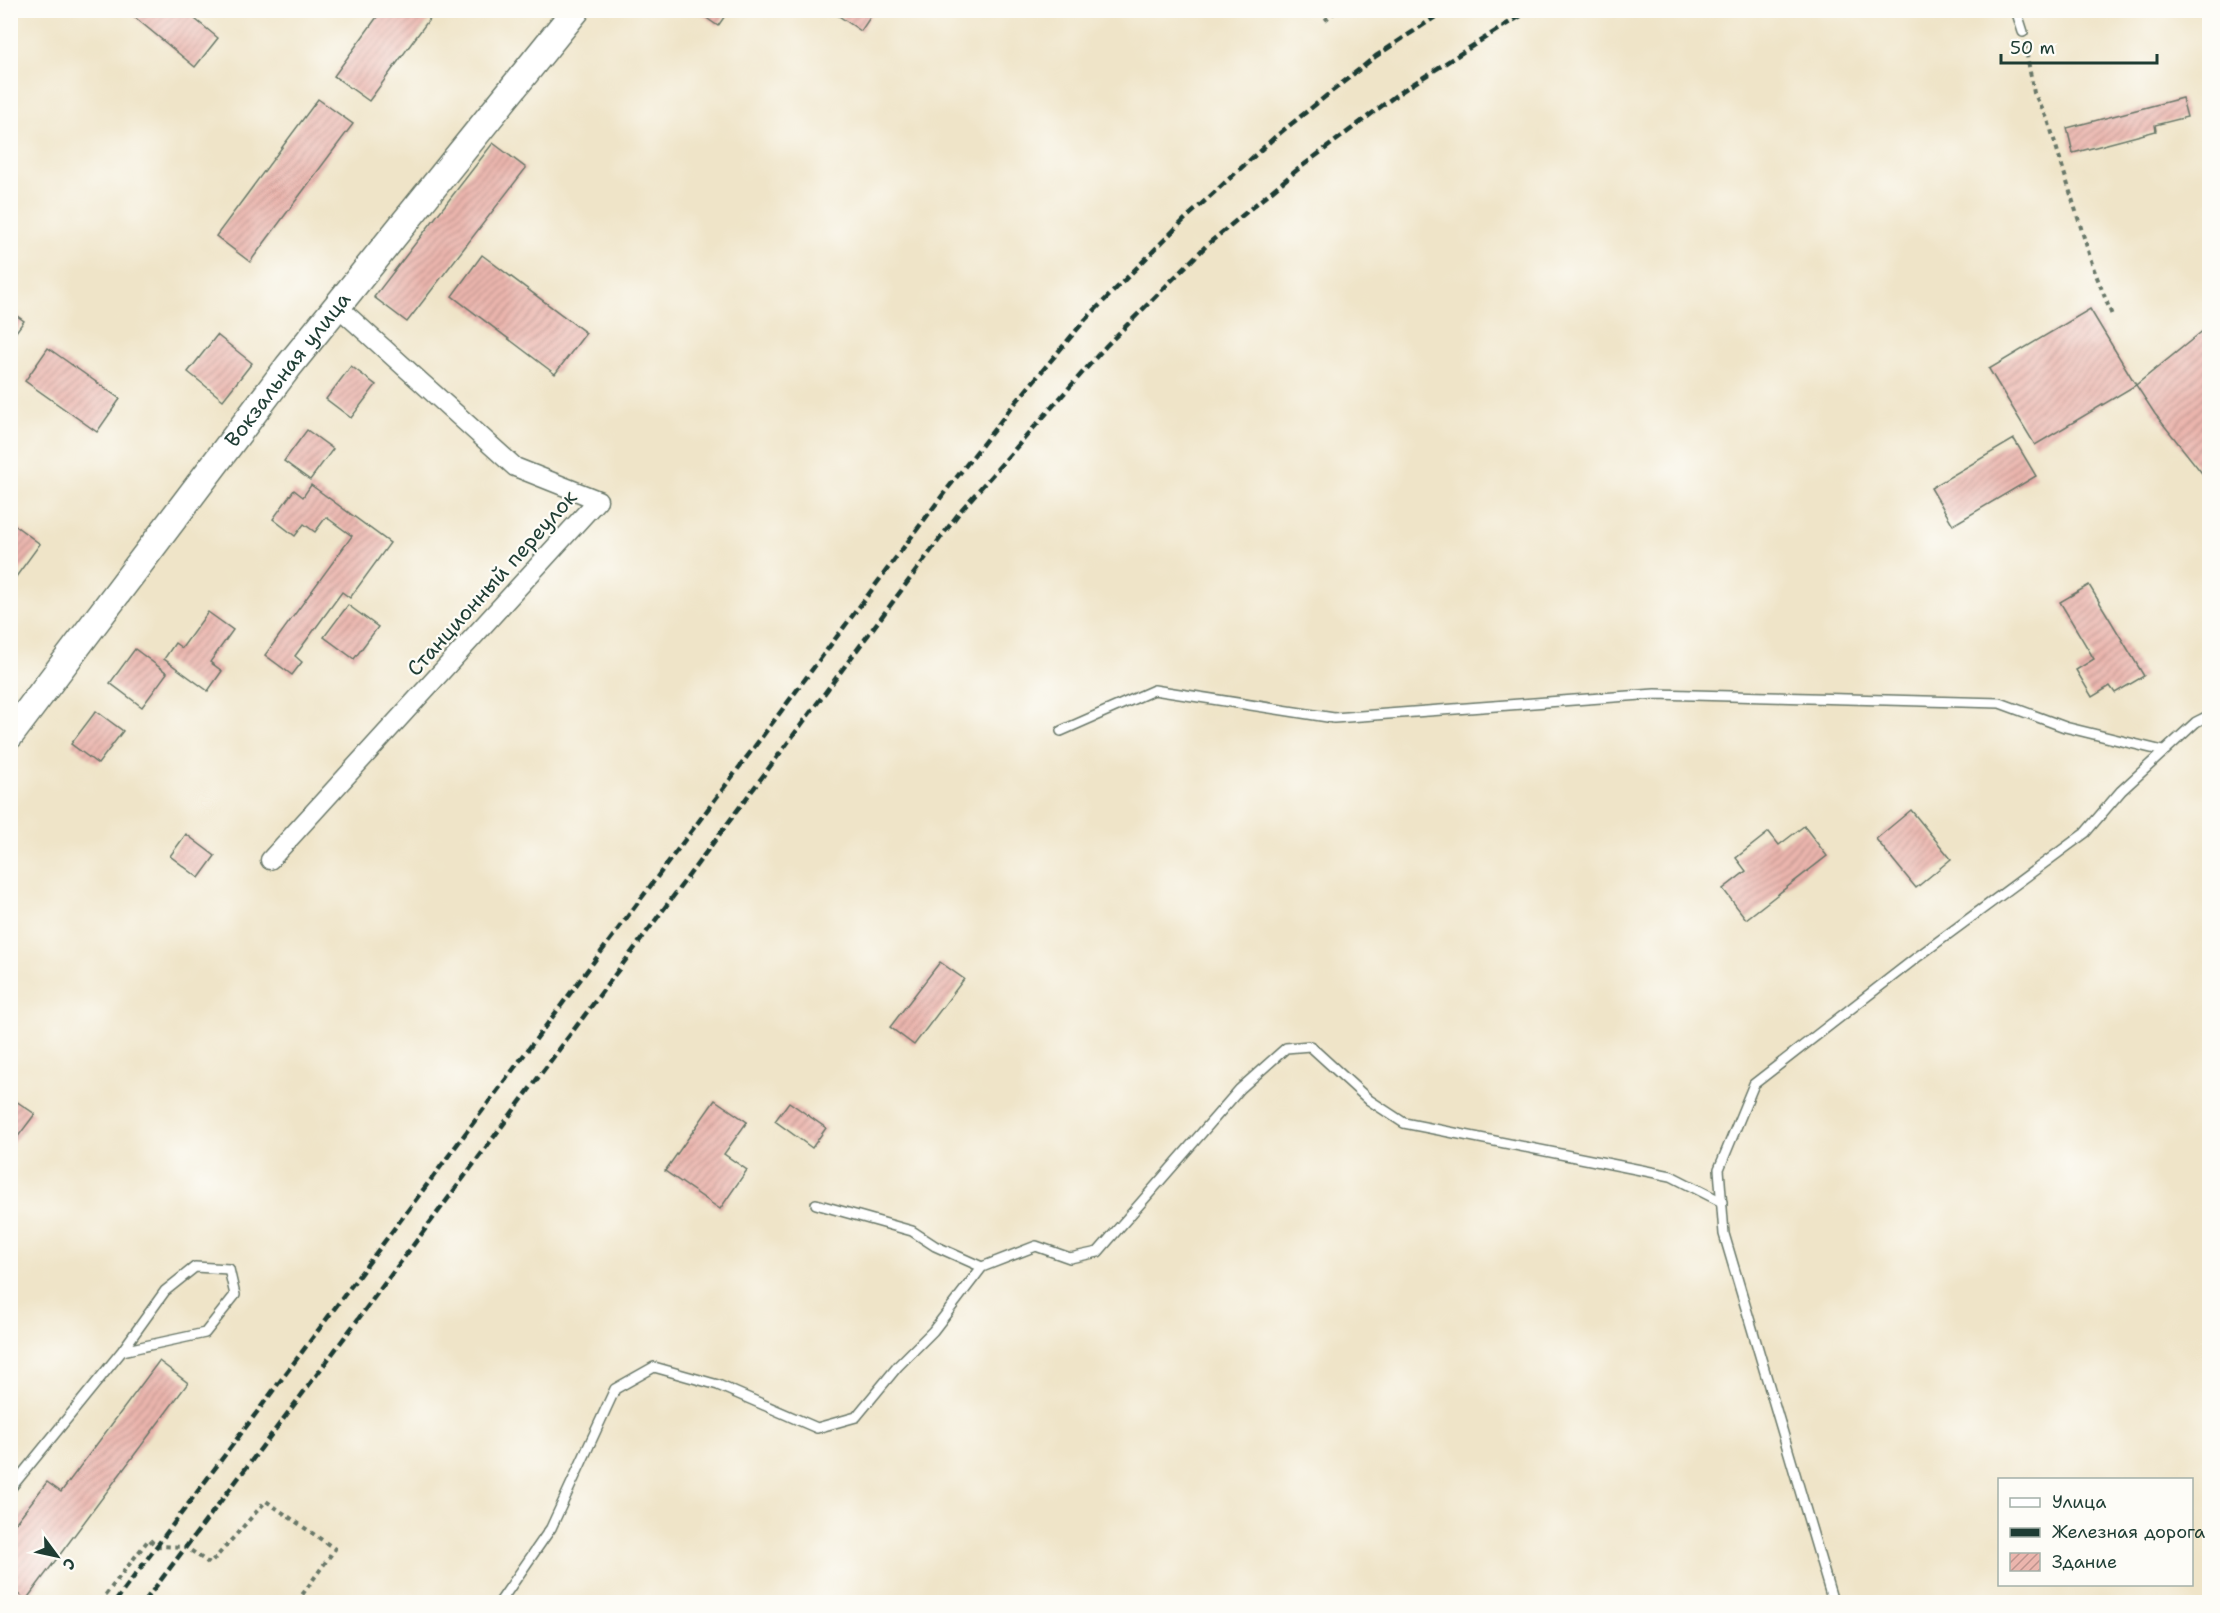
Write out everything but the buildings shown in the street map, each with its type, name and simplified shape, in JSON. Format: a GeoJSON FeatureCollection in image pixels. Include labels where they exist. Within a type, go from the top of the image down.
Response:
{"type":"FeatureCollection","features":[{"type":"Feature","properties":{"kind":"street","name":"Вокзальная улица"},"geometry":{"type":"LineString","coordinates":[[10,735],[281,377],[576,10]]}},
{"type":"Feature","properties":{"kind":"street","name":"Станционный переулок"},"geometry":{"type":"LineString","coordinates":[[270,860],[598,500],[515,467],[337,306]]}},
{"type":"Feature","properties":{"kind":"lane"},"geometry":{"type":"LineString","coordinates":[[2016,10],[2023,33]]}},
{"type":"Feature","properties":{"kind":"lane"},"geometry":{"type":"LineString","coordinates":[[1061,732],[1154,690],[1334,718],[1655,694],[2000,703],[2065,727],[2163,752]]}},
{"type":"Feature","properties":{"kind":"lane"},"geometry":{"type":"LineString","coordinates":[[1833,1602],[1724,1234],[1719,1169],[1754,1084],[1916,958],[2085,832],[2121,791],[2196,722],[2210,715]]}},
{"type":"Feature","properties":{"kind":"lane"},"geometry":{"type":"LineString","coordinates":[[500,1602],[551,1528],[615,1389],[654,1367],[718,1385],[817,1428],[856,1417],[898,1366],[933,1331],[982,1268],[1036,1246],[1070,1258],[1098,1252],[1240,1089],[1286,1048],[1310,1046],[1369,1101],[1404,1123],[1671,1176],[1722,1202]]}},
{"type":"Feature","properties":{"kind":"lane"},"geometry":{"type":"LineString","coordinates":[[816,1204],[912,1231],[935,1246],[982,1268]]}},
{"type":"Feature","properties":{"kind":"lane"},"geometry":{"type":"LineString","coordinates":[[10,1489],[122,1351],[165,1291],[195,1267],[229,1269],[235,1295],[205,1333],[122,1351]]}},
{"type":"Feature","properties":{"kind":"path"},"geometry":{"type":"LineString","coordinates":[[1325,20],[1338,10]]}},
{"type":"Feature","properties":{"kind":"path"},"geometry":{"type":"LineString","coordinates":[[2023,33],[2034,93],[2048,120],[2093,267],[2113,318]]}},
{"type":"Feature","properties":{"kind":"path"},"geometry":{"type":"LineString","coordinates":[[100,1602],[149,1539],[156,1546],[186,1547],[210,1564],[266,1501],[335,1549],[297,1602]]}},
{"type":"Feature","properties":{"kind":"railway"},"geometry":{"type":"LineString","coordinates":[[115,1602],[945,492],[1011,408],[1085,320],[1184,220],[1275,137],[1376,56],[1446,10]]}},
{"type":"Feature","properties":{"kind":"railway"},"geometry":{"type":"LineString","coordinates":[[144,1602],[300,1397],[962,509],[1106,346],[1208,244],[1297,170],[1399,93],[1531,10]]}}]}
